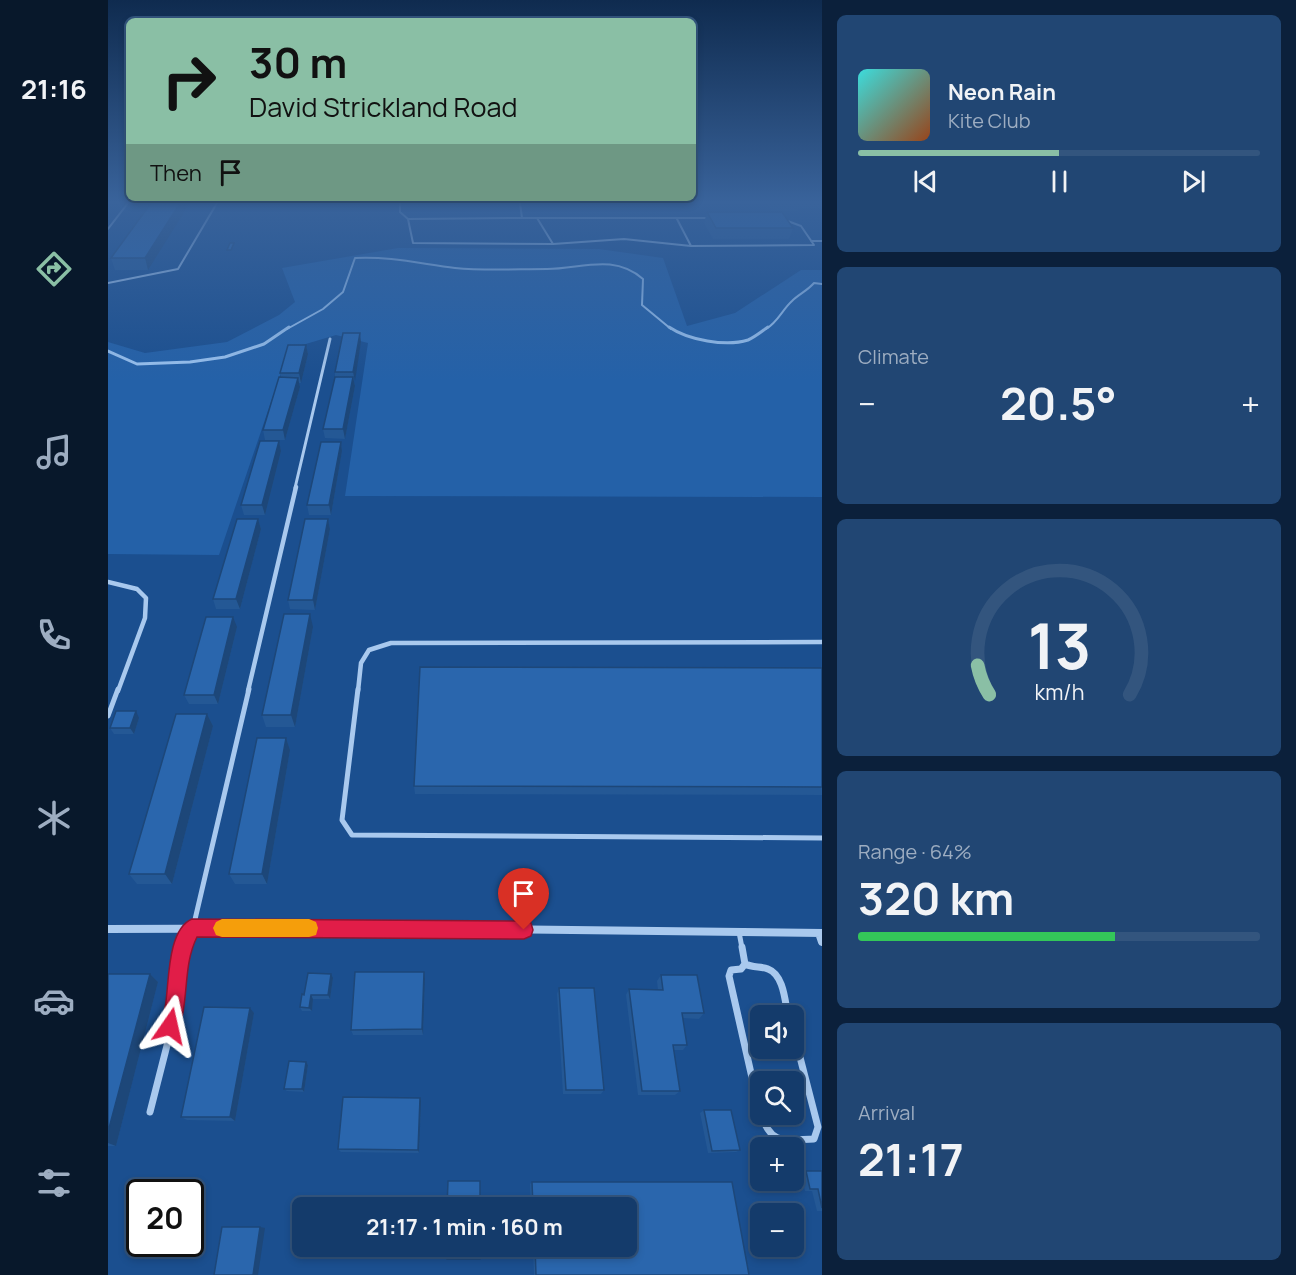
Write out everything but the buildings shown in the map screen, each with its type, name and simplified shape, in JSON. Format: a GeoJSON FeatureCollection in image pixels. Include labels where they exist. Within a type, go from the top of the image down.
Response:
{"type":"FeatureCollection","features":[{"type":"Feature","properties":{"kind":"street"},"geometry":{"type":"LineString","coordinates":[[108,929],[821,933],[822,942]]}},
{"type":"Feature","properties":{"kind":"lane"},"geometry":{"type":"LineString","coordinates":[[108,283],[170,272],[178,268],[181,262]]}},
{"type":"Feature","properties":{"kind":"lane"},"geometry":{"type":"LineString","coordinates":[[150,1112],[176,1005],[179,960],[192,928],[330,339]]}},
{"type":"Feature","properties":{"kind":"lane"},"geometry":{"type":"LineString","coordinates":[[108,582],[137,589],[146,598],[145,618],[108,716]]}},
{"type":"Feature","properties":{"kind":"lane"},"geometry":{"type":"LineString","coordinates":[[822,642],[392,643],[369,650],[361,663],[342,820],[352,835],[822,838]]}},
{"type":"Feature","properties":{"kind":"lane"},"geometry":{"type":"LineString","coordinates":[[739,932],[745,964],[741,969],[731,970],[729,976],[751,1071]]}},
{"type":"Feature","properties":{"kind":"lane"},"geometry":{"type":"LineString","coordinates":[[745,964],[752,968],[770,969],[778,977],[785,1005]]}},
{"type":"Feature","properties":{"kind":"lane"},"geometry":{"type":"LineString","coordinates":[[763,1125],[765,1132],[774,1139],[814,1139],[818,1127],[804,1073]]}},
{"type":"Feature","properties":{"kind":"shaded area"},"geometry":{"type":"Polygon","coordinates":[[[314,262],[665,262],[687,326],[735,313],[801,270],[822,270],[822,497],[345,496],[368,343],[336,335],[289,349],[219,555],[108,554],[108,342],[145,353],[227,342],[279,315],[295,302],[282,268],[314,262]]]}},
{"type":"Feature","properties":{"kind":"waterway"},"geometry":{"type":"LineString","coordinates":[[287,329],[323,309],[343,292],[353,262]]}},
{"type":"Feature","properties":{"kind":"waterway"},"geometry":{"type":"LineString","coordinates":[[417,262],[478,269],[547,269],[596,264],[620,266],[643,279],[642,305],[671,329]]}},
{"type":"Feature","properties":{"kind":"waterway"},"geometry":{"type":"LineString","coordinates":[[766,329],[792,301],[814,283],[822,284]]}},
{"type":"Feature","properties":{"kind":"waterway"},"geometry":{"type":"LineString","coordinates":[[108,351],[137,364],[190,362],[225,357],[264,344],[289,327]]}},
{"type":"Feature","properties":{"kind":"waterway"},"geometry":{"type":"LineString","coordinates":[[669,327],[697,339],[729,343],[748,340],[768,327]]}},
{"type":"Feature","properties":{"kind":"slow traffic"},"geometry":{"type":"LineString","coordinates":[[222,928],[309,928]]}},
{"type":"Feature","properties":{"kind":"route"},"geometry":{"type":"LineString","coordinates":[[170,1026],[176,1005],[179,960],[192,928],[524,930]]}}]}
